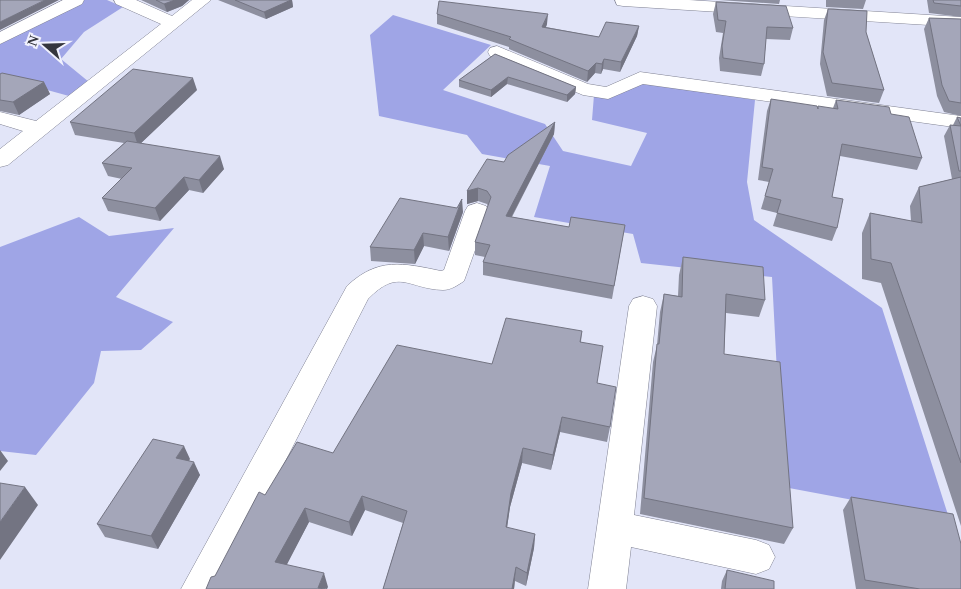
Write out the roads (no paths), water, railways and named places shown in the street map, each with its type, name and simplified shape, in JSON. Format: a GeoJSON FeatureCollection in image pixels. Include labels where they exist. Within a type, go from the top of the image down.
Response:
{"type":"FeatureCollection","features":[{"type":"Feature","properties":{"kind":"street"},"geometry":{"type":"LineString","coordinates":[[0,39],[76,0]]}},
{"type":"Feature","properties":{"kind":"street"},"geometry":{"type":"LineString","coordinates":[[122,0],[172,23]]}},
{"type":"Feature","properties":{"kind":"street"},"geometry":{"type":"LineString","coordinates":[[0,160],[37,128],[203,0]]}},
{"type":"Feature","properties":{"kind":"street"},"geometry":{"type":"LineString","coordinates":[[623,1],[961,22]]}},
{"type":"Feature","properties":{"kind":"street"},"geometry":{"type":"LineString","coordinates":[[497,52],[583,89],[600,92],[608,93],[640,78],[961,122]]}},
{"type":"Feature","properties":{"kind":"street"},"geometry":{"type":"LineString","coordinates":[[0,118],[37,128]]}},
{"type":"Feature","properties":{"kind":"street"},"geometry":{"type":"LineString","coordinates":[[200,589],[357,294],[368,280],[379,274],[400,272],[444,281],[455,275],[476,211]]}},
{"type":"Feature","properties":{"kind":"street"},"geometry":{"type":"LineString","coordinates":[[607,589],[643,306]]}},
{"type":"Feature","properties":{"kind":"street"},"geometry":{"type":"LineString","coordinates":[[615,527],[756,557]]}}]}
